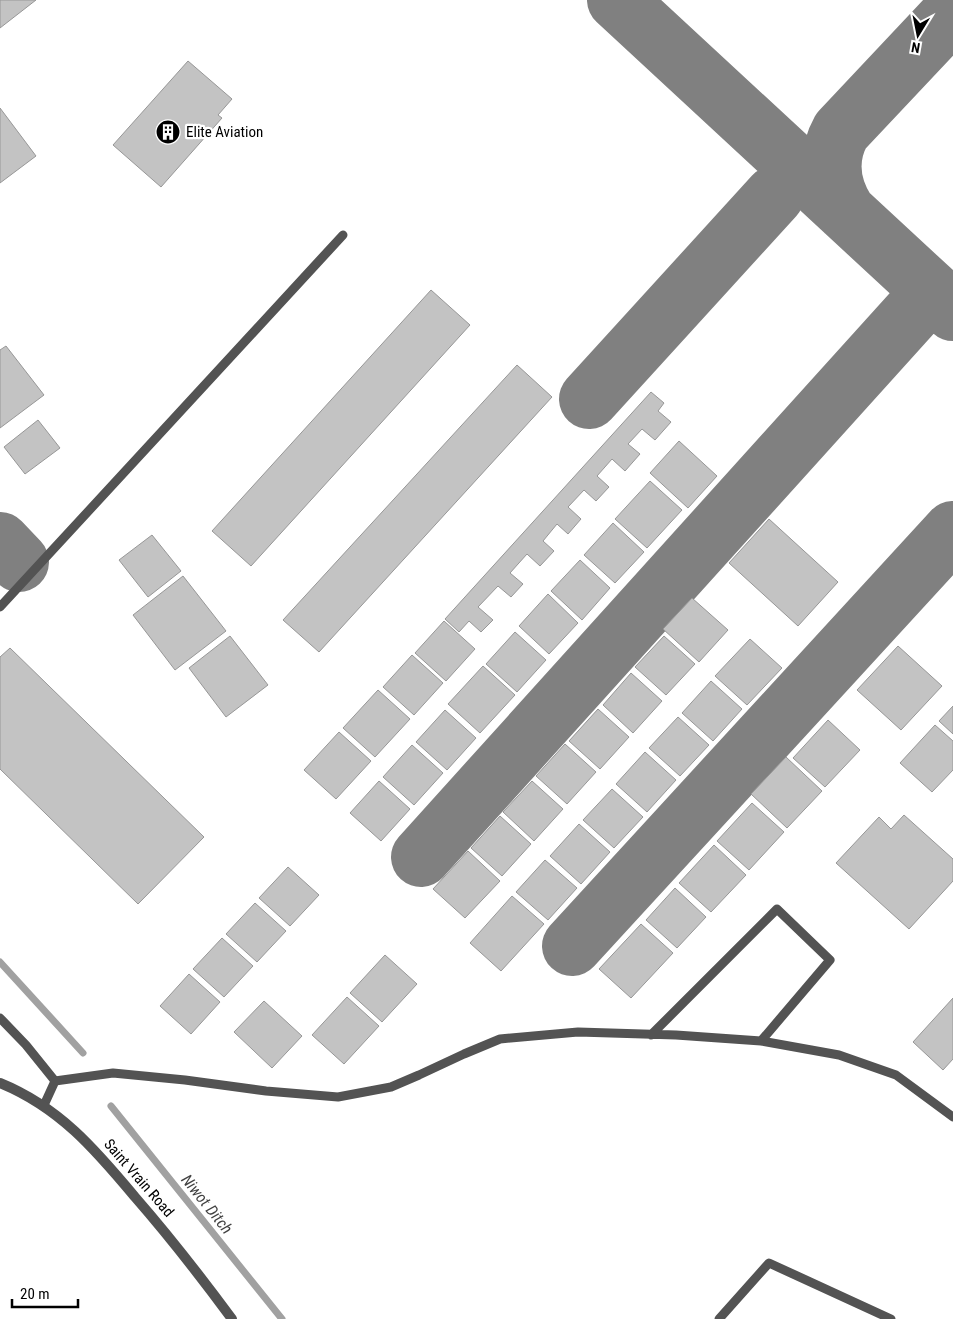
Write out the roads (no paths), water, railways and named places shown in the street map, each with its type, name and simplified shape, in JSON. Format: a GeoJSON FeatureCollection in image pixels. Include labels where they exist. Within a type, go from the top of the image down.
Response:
{"type":"FeatureCollection","features":[{"type":"Feature","properties":{"kind":"street","name":"Saint Vrain Road"},"geometry":{"type":"LineString","coordinates":[[0,1083],[44,1105],[97,1151],[176,1244],[232,1319]]}},
{"type":"Feature","properties":{"kind":"lane"},"geometry":{"type":"LineString","coordinates":[[0,607],[343,235]]}},
{"type":"Feature","properties":{"kind":"lane"},"geometry":{"type":"LineString","coordinates":[[651,1035],[777,909],[830,960],[762,1041]]}},
{"type":"Feature","properties":{"kind":"lane"},"geometry":{"type":"LineString","coordinates":[[0,1018],[26,1045],[55,1081]]}},
{"type":"Feature","properties":{"kind":"lane"},"geometry":{"type":"LineString","coordinates":[[55,1081],[113,1073],[185,1080],[266,1092],[338,1097],[391,1087],[419,1076],[471,1050],[500,1039],[578,1032],[762,1041],[839,1055],[896,1075],[953,1117]]}},
{"type":"Feature","properties":{"kind":"lane"},"geometry":{"type":"LineString","coordinates":[[44,1105],[55,1081]]}},
{"type":"Feature","properties":{"kind":"lane"},"geometry":{"type":"LineString","coordinates":[[719,1319],[769,1263],[891,1319]]}},
{"type":"Feature","properties":{"kind":"waterway","name":"Niwot Ditch"},"geometry":{"type":"LineString","coordinates":[[0,962],[83,1053]]}},
{"type":"Feature","properties":{"kind":"waterway","name":"Niwot Ditch"},"geometry":{"type":"LineString","coordinates":[[111,1106],[282,1319]]}},
{"type":"Feature","properties":{"kind":"place","name":"Elite Aviation"},"geometry":{"type":"Point","coordinates":[168,132]}}]}
